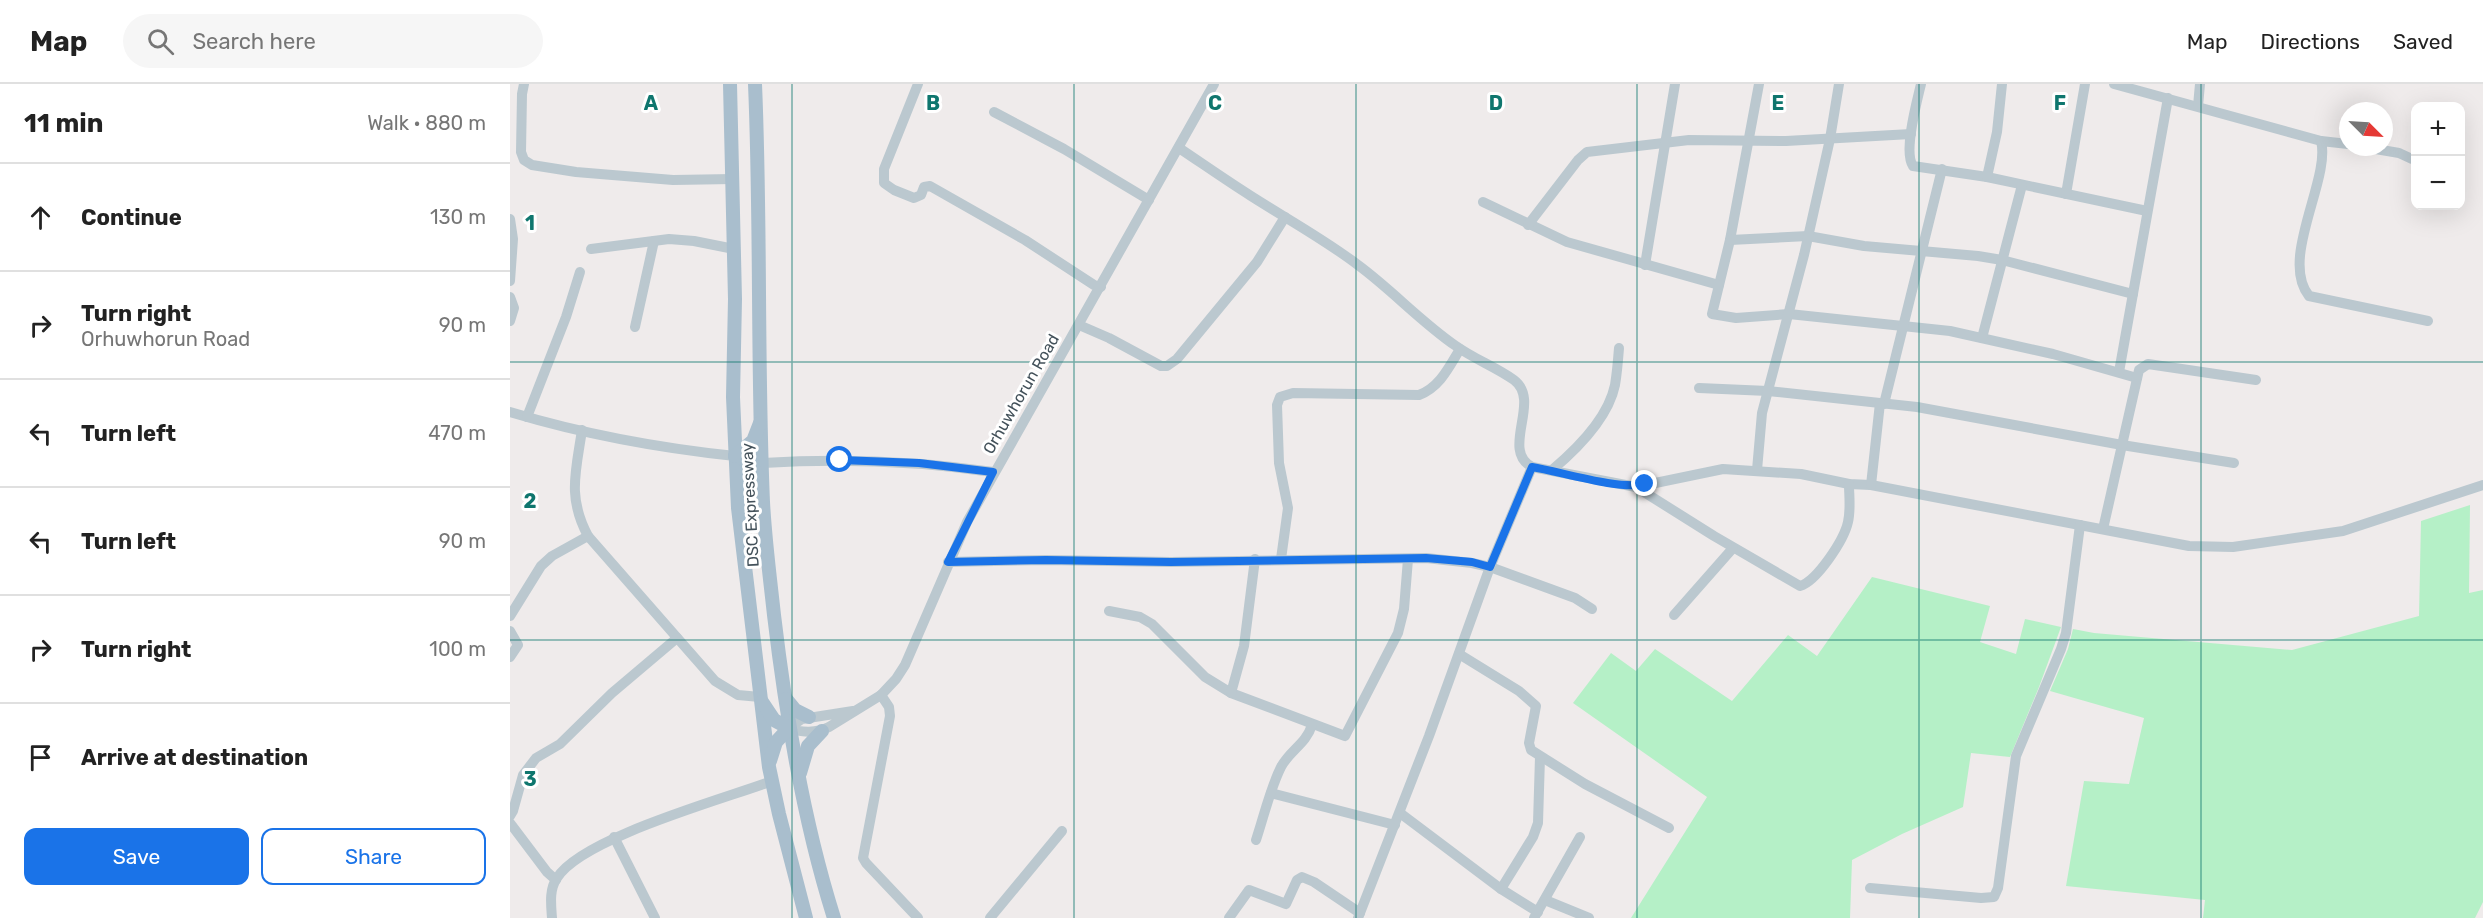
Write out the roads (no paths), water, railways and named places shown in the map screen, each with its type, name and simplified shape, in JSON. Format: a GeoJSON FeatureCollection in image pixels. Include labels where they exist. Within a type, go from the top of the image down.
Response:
{"type":"FeatureCollection","features":[{"type":"Feature","properties":{"kind":"main road","name":"DSC Expressway"},"geometry":{"type":"LineString","coordinates":[[730,84],[735,456],[740,531],[771,774],[806,918]]}},
{"type":"Feature","properties":{"kind":"main road","name":"DSC Expressway"},"geometry":{"type":"LineString","coordinates":[[755,84],[759,179],[763,501],[789,728],[808,822],[834,918]]}},
{"type":"Feature","properties":{"kind":"main road"},"geometry":{"type":"LineString","coordinates":[[762,418],[753,441],[735,456],[747,461],[755,470],[763,501]]}},
{"type":"Feature","properties":{"kind":"main road"},"geometry":{"type":"LineString","coordinates":[[784,696],[795,710],[809,717]]}},
{"type":"Feature","properties":{"kind":"main road"},"geometry":{"type":"LineString","coordinates":[[760,697],[774,720],[789,728],[776,742],[771,774]]}},
{"type":"Feature","properties":{"kind":"main road"},"geometry":{"type":"LineString","coordinates":[[800,778],[808,746],[822,730]]}},
{"type":"Feature","properties":{"kind":"street"},"geometry":{"type":"LineString","coordinates":[[524,84],[521,152],[524,160],[532,165],[576,172],[673,180],[733,179]]}},
{"type":"Feature","properties":{"kind":"street"},"geometry":{"type":"LineString","coordinates":[[918,84],[884,169],[884,183],[914,198],[921,195],[924,187],[930,186],[1025,240],[1094,285],[1101,287]]}},
{"type":"Feature","properties":{"kind":"street","name":"Orhuwhorun Road"},"geometry":{"type":"LineString","coordinates":[[822,730],[838,723],[880,695],[896,679],[948,562],[993,472],[1101,287],[1214,84]]}},
{"type":"Feature","properties":{"kind":"street"},"geometry":{"type":"LineString","coordinates":[[1645,265],[1675,84]]}},
{"type":"Feature","properties":{"kind":"street"},"geometry":{"type":"LineString","coordinates":[[1759,84],[1730,240],[1712,315],[1736,318],[1789,314],[1950,332],[1982,338],[2137,378]]}},
{"type":"Feature","properties":{"kind":"street"},"geometry":{"type":"LineString","coordinates":[[1756,470],[1762,413],[1808,236],[1830,139],[1839,84]]}},
{"type":"Feature","properties":{"kind":"street"},"geometry":{"type":"LineString","coordinates":[[1921,84],[1911,134],[1911,163],[2147,211]]}},
{"type":"Feature","properties":{"kind":"street"},"geometry":{"type":"LineString","coordinates":[[1987,177],[2002,84]]}},
{"type":"Feature","properties":{"kind":"street"},"geometry":{"type":"LineString","coordinates":[[2066,194],[2085,84]]}},
{"type":"Feature","properties":{"kind":"street"},"geometry":{"type":"LineString","coordinates":[[2114,84],[2321,141],[2339,143]]}},
{"type":"Feature","properties":{"kind":"street"},"geometry":{"type":"LineString","coordinates":[[2198,106],[2200,84]]}},
{"type":"Feature","properties":{"kind":"street"},"geometry":{"type":"LineString","coordinates":[[2119,372],[2168,98]]}},
{"type":"Feature","properties":{"kind":"street"},"geometry":{"type":"LineString","coordinates":[[994,112],[1064,149],[1149,200]]}},
{"type":"Feature","properties":{"kind":"street"},"geometry":{"type":"LineString","coordinates":[[1528,225],[1583,154],[1689,140],[1830,139],[1911,134]]}},
{"type":"Feature","properties":{"kind":"street"},"geometry":{"type":"LineString","coordinates":[[2321,141],[2323,146],[2319,170],[2301,253],[2302,286],[2309,296],[2428,321]]}},
{"type":"Feature","properties":{"kind":"street"},"geometry":{"type":"LineString","coordinates":[[1179,148],[1285,218],[1331,245],[1384,284],[1429,327],[1460,349],[1516,382],[1524,393],[1520,450],[1526,464],[1532,467],[1636,487],[1723,469],[1801,474],[1849,484],[1871,485],[2189,546],[2233,547],[2343,531],[2483,485]]}},
{"type":"Feature","properties":{"kind":"street"},"geometry":{"type":"LineString","coordinates":[[2393,152],[2411,159]]}},
{"type":"Feature","properties":{"kind":"street"},"geometry":{"type":"LineString","coordinates":[[1871,485],[1882,404],[1942,170]]}},
{"type":"Feature","properties":{"kind":"street"},"geometry":{"type":"LineString","coordinates":[[1982,338],[2022,185]]}},
{"type":"Feature","properties":{"kind":"street"},"geometry":{"type":"LineString","coordinates":[[1483,202],[1567,242],[1719,285]]}},
{"type":"Feature","properties":{"kind":"street"},"geometry":{"type":"LineString","coordinates":[[1078,325],[1130,349],[1151,363],[1167,366],[1178,358],[1257,262],[1285,218]]}},
{"type":"Feature","properties":{"kind":"street"},"geometry":{"type":"LineString","coordinates":[[510,219],[513,239],[510,281]]}},
{"type":"Feature","properties":{"kind":"street"},"geometry":{"type":"LineString","coordinates":[[1730,240],[1808,236],[1864,246],[1947,252],[2002,260],[2133,294]]}},
{"type":"Feature","properties":{"kind":"street"},"geometry":{"type":"LineString","coordinates":[[591,249],[654,240],[694,241],[734,249]]}},
{"type":"Feature","properties":{"kind":"street"},"geometry":{"type":"LineString","coordinates":[[635,327],[654,240]]}},
{"type":"Feature","properties":{"kind":"street"},"geometry":{"type":"LineString","coordinates":[[526,417],[563,326],[580,272]]}},
{"type":"Feature","properties":{"kind":"street"},"geometry":{"type":"LineString","coordinates":[[510,297],[514,308],[510,321]]}},
{"type":"Feature","properties":{"kind":"street"},"geometry":{"type":"LineString","coordinates":[[1552,470],[1584,440],[1607,405],[1615,387],[1619,348]]}},
{"type":"Feature","properties":{"kind":"street"},"geometry":{"type":"LineString","coordinates":[[1281,559],[1288,508],[1279,463],[1277,405],[1280,397],[1293,393],[1419,395],[1430,391],[1439,382],[1460,349]]}},
{"type":"Feature","properties":{"kind":"street"},"geometry":{"type":"LineString","coordinates":[[2103,529],[2139,370],[2148,364],[2256,380]]}},
{"type":"Feature","properties":{"kind":"street"},"geometry":{"type":"LineString","coordinates":[[1699,388],[1768,391],[1882,404],[2002,422],[2234,463]]}},
{"type":"Feature","properties":{"kind":"street"},"geometry":{"type":"LineString","coordinates":[[510,412],[672,449],[735,456]]}},
{"type":"Feature","properties":{"kind":"street"},"geometry":{"type":"LineString","coordinates":[[582,430],[574,499],[578,518],[588,536],[715,681],[738,694],[760,697]]}},
{"type":"Feature","properties":{"kind":"street"},"geometry":{"type":"LineString","coordinates":[[763,463],[877,461],[993,472]]}},
{"type":"Feature","properties":{"kind":"street"},"geometry":{"type":"LineString","coordinates":[[1229,918],[1249,890],[1286,904],[1298,880],[1302,877],[1314,882],[1359,915],[1400,813],[1490,567],[1532,467]]}},
{"type":"Feature","properties":{"kind":"street"},"geometry":{"type":"LineString","coordinates":[[1636,487],[1733,548],[1800,586],[1808,584],[1834,551],[1848,524],[1849,484]]}},
{"type":"Feature","properties":{"kind":"street"},"geometry":{"type":"LineString","coordinates":[[1870,888],[1981,898],[1994,897],[1998,888],[2016,756],[2061,649],[2080,525]]}},
{"type":"Feature","properties":{"kind":"street"},"geometry":{"type":"LineString","coordinates":[[510,616],[541,566],[552,556],[588,536]]}},
{"type":"Feature","properties":{"kind":"street"},"geometry":{"type":"LineString","coordinates":[[1674,615],[1733,548]]}},
{"type":"Feature","properties":{"kind":"street"},"geometry":{"type":"LineString","coordinates":[[948,562],[1046,560],[1171,562],[1426,558],[1472,562],[1490,567],[1575,598],[1592,609]]}},
{"type":"Feature","properties":{"kind":"street"},"geometry":{"type":"LineString","coordinates":[[1231,693],[1244,646],[1255,559]]}},
{"type":"Feature","properties":{"kind":"street"},"geometry":{"type":"LineString","coordinates":[[1109,611],[1140,617],[1152,624],[1204,677],[1231,693],[1345,736],[1398,633],[1404,609],[1408,559]]}},
{"type":"Feature","properties":{"kind":"street"},"geometry":{"type":"LineString","coordinates":[[510,631],[518,645],[510,657]]}},
{"type":"Feature","properties":{"kind":"street"},"geometry":{"type":"LineString","coordinates":[[510,816],[523,775],[536,758],[560,744],[612,693],[677,638]]}},
{"type":"Feature","properties":{"kind":"street"},"geometry":{"type":"LineString","coordinates":[[1459,654],[1519,691],[1536,706],[1528,747],[1540,757],[1585,784],[1669,828]]}},
{"type":"Feature","properties":{"kind":"street"},"geometry":{"type":"LineString","coordinates":[[880,695],[890,707],[890,716],[863,858],[918,918]]}},
{"type":"Feature","properties":{"kind":"street"},"geometry":{"type":"LineString","coordinates":[[822,730],[795,731],[789,728],[795,722],[809,717],[853,711]]}},
{"type":"Feature","properties":{"kind":"street"},"geometry":{"type":"LineString","coordinates":[[1256,840],[1281,767],[1288,756],[1305,741],[1312,725]]}},
{"type":"Feature","properties":{"kind":"street"},"geometry":{"type":"LineString","coordinates":[[1502,889],[1533,837],[1538,823],[1540,757]]}},
{"type":"Feature","properties":{"kind":"street"},"geometry":{"type":"LineString","coordinates":[[552,918],[552,887],[568,866],[586,852],[614,837],[771,774]]}},
{"type":"Feature","properties":{"kind":"street"},"geometry":{"type":"LineString","coordinates":[[1271,793],[1395,825]]}},
{"type":"Feature","properties":{"kind":"street"},"geometry":{"type":"LineString","coordinates":[[1400,813],[1536,915],[1580,837]]}},
{"type":"Feature","properties":{"kind":"street"},"geometry":{"type":"LineString","coordinates":[[510,823],[547,872],[556,880]]}},
{"type":"Feature","properties":{"kind":"street"},"geometry":{"type":"LineString","coordinates":[[990,918],[1062,831]]}},
{"type":"Feature","properties":{"kind":"street"},"geometry":{"type":"LineString","coordinates":[[614,837],[655,918]]}},
{"type":"Feature","properties":{"kind":"street"},"geometry":{"type":"LineString","coordinates":[[1545,900],[1589,918]]}}]}
